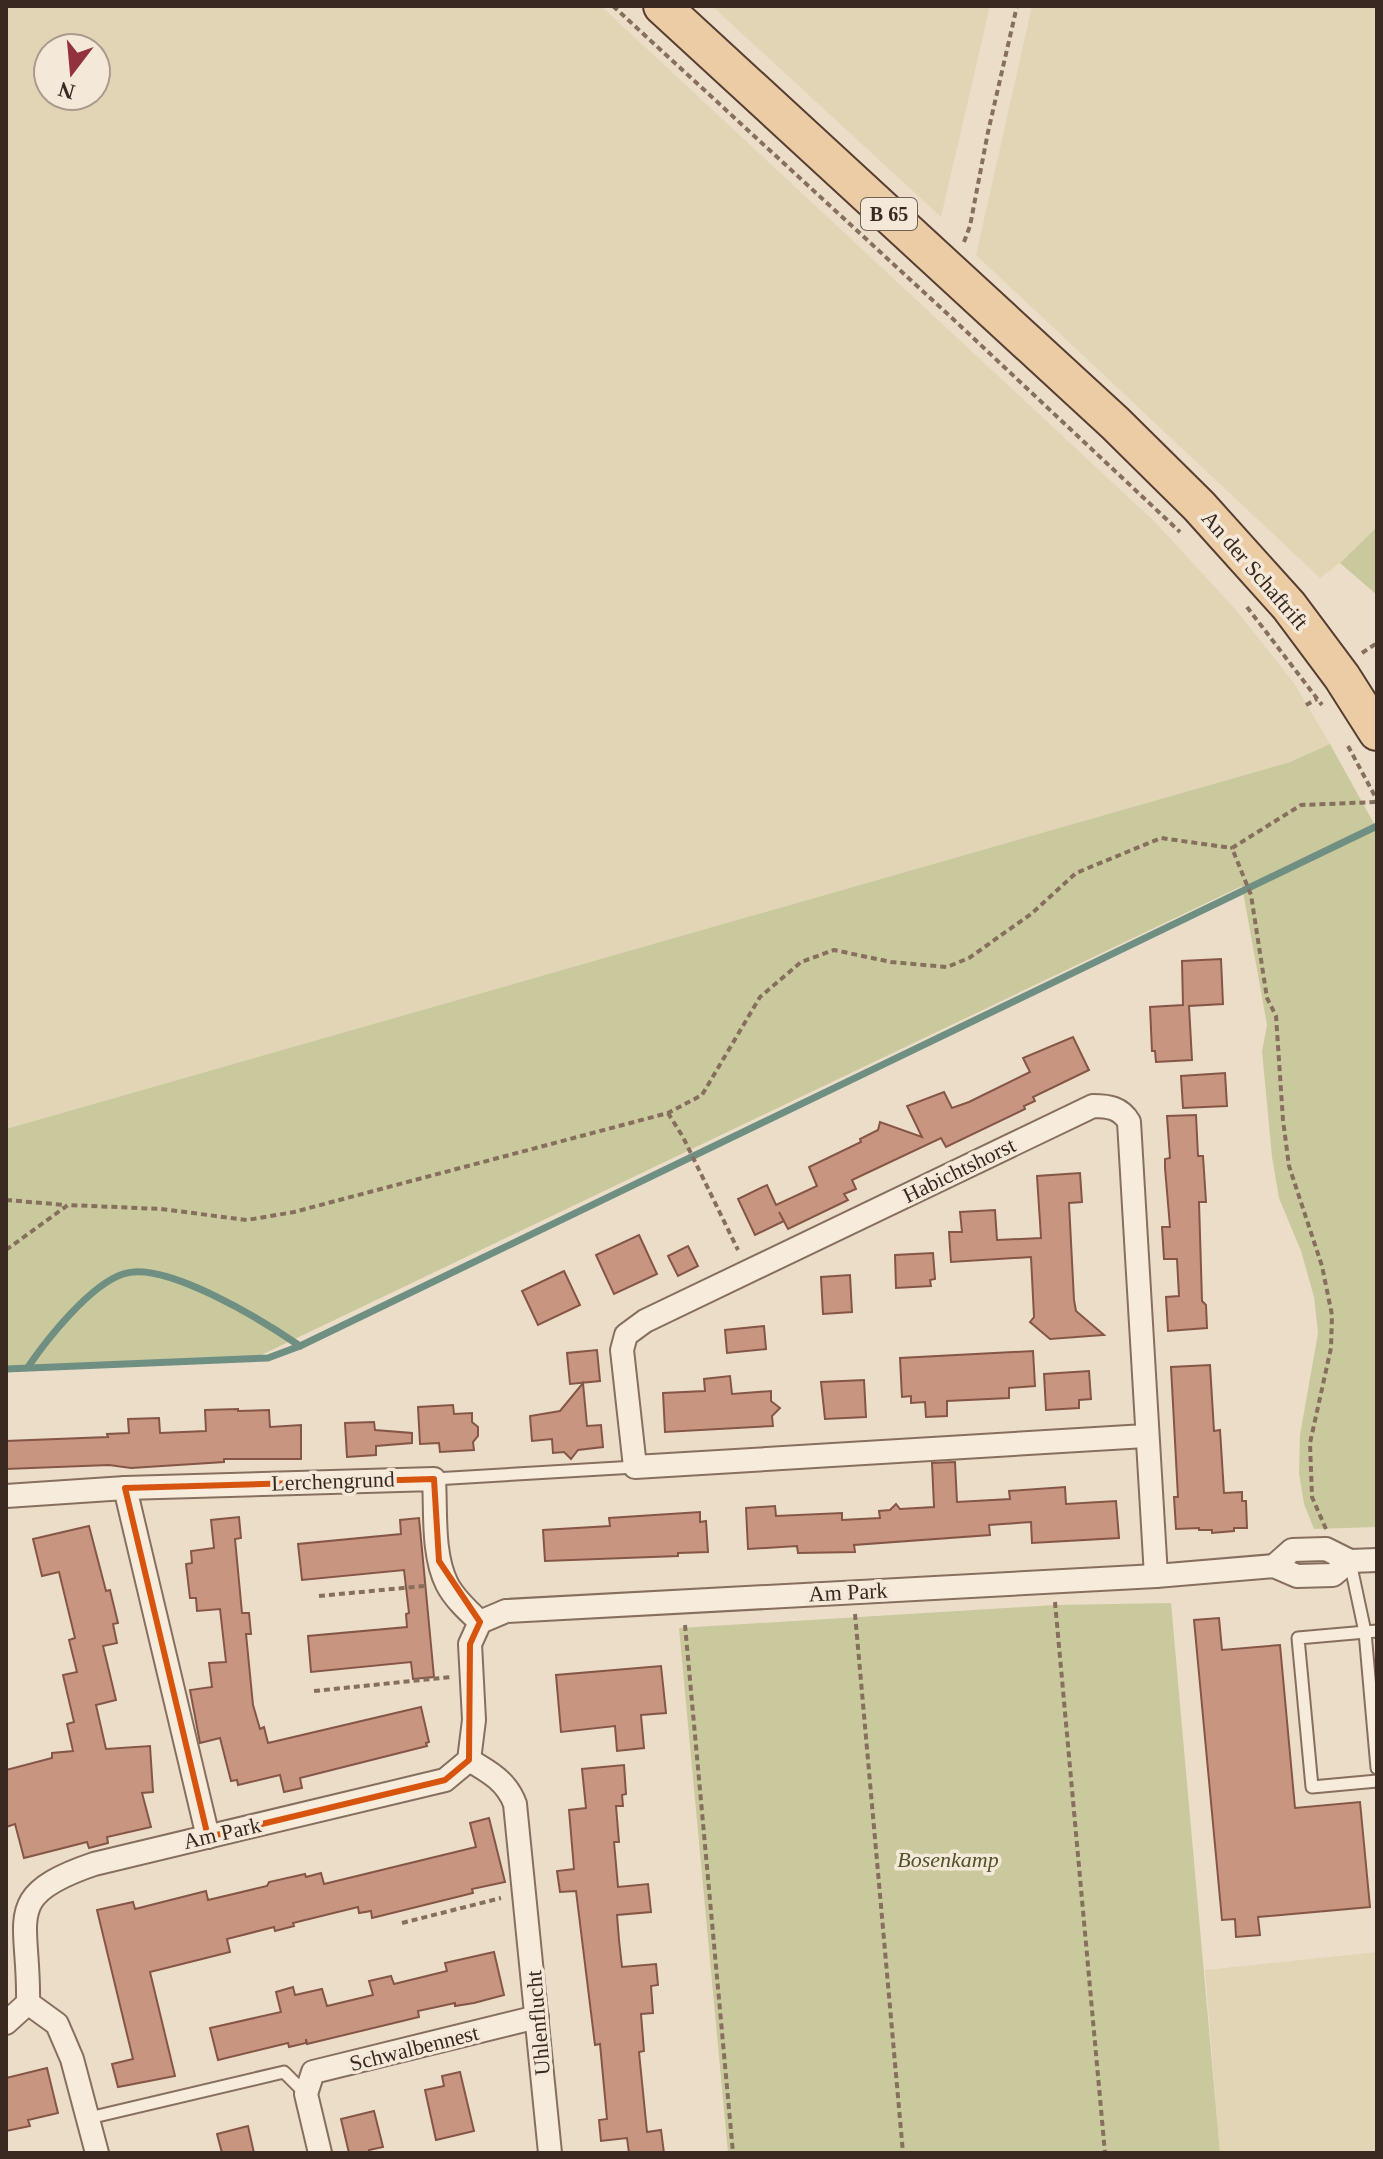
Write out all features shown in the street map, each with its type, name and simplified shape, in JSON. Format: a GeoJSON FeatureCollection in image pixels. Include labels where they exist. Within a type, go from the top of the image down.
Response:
{"type":"FeatureCollection","features":[{"type":"Feature","properties":{"kind":"main road","name":"B 65"},"geometry":{"type":"LineString","coordinates":[[662,6],[946,267]]}},
{"type":"Feature","properties":{"kind":"main road","name":"An der Schaftrift"},"geometry":{"type":"LineString","coordinates":[[946,267],[1115,423],[1242,550],[1342,677],[1377,732]]}},
{"type":"Feature","properties":{"kind":"street","name":"Habichtshorst"},"geometry":{"type":"LineString","coordinates":[[635,1467],[622,1350],[626,1335],[645,1321],[1093,1106],[1109,1106],[1124,1114],[1129,1122],[1145,1436],[1156,1576]]}},
{"type":"Feature","properties":{"kind":"street"},"geometry":{"type":"LineString","coordinates":[[635,1467],[1145,1436]]}},
{"type":"Feature","properties":{"kind":"street"},"geometry":{"type":"LineString","coordinates":[[434,1479],[439,1561],[447,1584],[480,1622],[470,1644],[474,1720],[469,1760]]}},
{"type":"Feature","properties":{"kind":"street","name":"Lerchengrund"},"geometry":{"type":"LineString","coordinates":[[6,1496],[125,1488],[434,1479]]}},
{"type":"Feature","properties":{"kind":"street"},"geometry":{"type":"LineString","coordinates":[[125,1488],[208,1837]]}},
{"type":"Feature","properties":{"kind":"street","name":"Am Park"},"geometry":{"type":"LineString","coordinates":[[480,1622],[506,1611],[1156,1576],[1274,1566],[1297,1576],[1333,1575],[1350,1561],[1377,1560]]}},
{"type":"Feature","properties":{"kind":"street","name":"Am Park"},"geometry":{"type":"LineString","coordinates":[[28,2003],[29,1978],[14,1901],[67,1873],[445,1780],[469,1760]]}},
{"type":"Feature","properties":{"kind":"street","name":"Uhlenflucht"},"geometry":{"type":"LineString","coordinates":[[469,1760],[509,1788],[515,1804],[550,2153]]}},
{"type":"Feature","properties":{"kind":"street"},"geometry":{"type":"LineString","coordinates":[[6,2023],[28,2003],[57,2024],[72,2059],[97,2153]]}},
{"type":"Feature","properties":{"kind":"street","name":"Schwalbennest"},"geometry":{"type":"LineString","coordinates":[[306,2094],[313,2072],[537,2017]]}},
{"type":"Feature","properties":{"kind":"street"},"geometry":{"type":"LineString","coordinates":[[306,2094],[320,2153]]}},
{"type":"Feature","properties":{"kind":"lane"},"geometry":{"type":"LineString","coordinates":[[434,1479],[635,1467]]}},
{"type":"Feature","properties":{"kind":"lane"},"geometry":{"type":"LineString","coordinates":[[1350,1561],[1371,1631],[1377,1768]]}},
{"type":"Feature","properties":{"kind":"lane"},"geometry":{"type":"LineString","coordinates":[[1371,1631],[1298,1638],[1312,1787],[1377,1781]]}},
{"type":"Feature","properties":{"kind":"lane"},"geometry":{"type":"LineString","coordinates":[[89,2118],[284,2072],[306,2094]]}},
{"type":"Feature","properties":{"kind":"path"},"geometry":{"type":"LineString","coordinates":[[613,6],[1187,539]]}},
{"type":"Feature","properties":{"kind":"path"},"geometry":{"type":"LineString","coordinates":[[946,267],[962,248],[970,226],[1017,6]]}},
{"type":"Feature","properties":{"kind":"path"},"geometry":{"type":"LineString","coordinates":[[1245,605],[1325,711]]}},
{"type":"Feature","properties":{"kind":"path"},"geometry":{"type":"LineString","coordinates":[[6,1200],[161,1209],[247,1220],[294,1212],[600,1134],[668,1113],[702,1095],[760,997],[801,962],[834,950],[891,962],[947,967],[969,958],[1031,914],[1076,873],[1161,838],[1232,848],[1301,805],[1377,801],[1341,735]]}},
{"type":"Feature","properties":{"kind":"path"},"geometry":{"type":"LineString","coordinates":[[1232,848],[1251,895],[1267,998],[1276,1016],[1289,1166],[1322,1266],[1332,1315],[1331,1348],[1310,1443],[1312,1497],[1328,1532]]}},
{"type":"Feature","properties":{"kind":"path"},"geometry":{"type":"LineString","coordinates":[[668,1113],[683,1137],[748,1271]]}},
{"type":"Feature","properties":{"kind":"path"},"geometry":{"type":"LineString","coordinates":[[6,1250],[68,1205]]}},
{"type":"Feature","properties":{"kind":"path"},"geometry":{"type":"LineString","coordinates":[[319,1596],[447,1584]]}},
{"type":"Feature","properties":{"kind":"path"},"geometry":{"type":"LineString","coordinates":[[1055,1605],[1105,2153]]}},
{"type":"Feature","properties":{"kind":"path"},"geometry":{"type":"LineString","coordinates":[[855,1616],[903,2153]]}},
{"type":"Feature","properties":{"kind":"path"},"geometry":{"type":"LineString","coordinates":[[685,1628],[733,2153]]}},
{"type":"Feature","properties":{"kind":"path"},"geometry":{"type":"LineString","coordinates":[[314,1691],[470,1675]]}},
{"type":"Feature","properties":{"kind":"path"},"geometry":{"type":"LineString","coordinates":[[402,1923],[526,1892]]}},
{"type":"Feature","properties":{"kind":"highlighted area"},"geometry":{"type":"Polygon","coordinates":[[[434,1479],[439,1561],[480,1622],[470,1644],[469,1760],[445,1780],[208,1837],[125,1488],[434,1479]]]}},
{"type":"Feature","properties":{"kind":"shaded area"},"geometry":{"type":"Polygon","coordinates":[[[6,6],[601,6],[1156,523],[1236,610],[1294,683],[1330,744],[1290,762],[6,1129],[6,6]]]}},
{"type":"Feature","properties":{"kind":"shaded area"},"geometry":{"type":"Polygon","coordinates":[[[712,6],[990,6],[941,217],[712,6]]]}},
{"type":"Feature","properties":{"kind":"shaded area"},"geometry":{"type":"Polygon","coordinates":[[[1032,6],[1377,6],[1377,527],[1320,578],[976,255],[1032,6]]]}},
{"type":"Feature","properties":{"kind":"shaded area"},"geometry":{"type":"Polygon","coordinates":[[[1377,1952],[1377,2153],[1220,2153],[1205,1970],[1377,1952]]]}},
{"type":"Feature","properties":{"kind":"green space"},"geometry":{"type":"Polygon","coordinates":[[[1377,527],[1377,595],[1340,563],[1377,527]]]}},
{"type":"Feature","properties":{"kind":"green space"},"geometry":{"type":"Polygon","coordinates":[[[1330,744],[1377,829],[1377,1527],[1314,1529],[1304,1504],[1299,1473],[1300,1435],[1318,1333],[1314,1297],[1301,1251],[1279,1198],[1272,1157],[1262,1051],[1267,1025],[1242,886],[253,1359],[6,1371],[6,1129],[1290,762],[1330,744]]]}},
{"type":"Feature","properties":{"kind":"green space","name":"Bosenkamp"},"geometry":{"type":"Polygon","coordinates":[[[1171,1603],[1220,2153],[728,2153],[679,1628],[1055,1605],[1171,1603]]]}},
{"type":"Feature","properties":{"kind":"building"},"geometry":{"type":"Polygon","coordinates":[[[1221,959],[1223,1004],[1189,1006],[1192,1060],[1156,1062],[1155,1051],[1152,1051],[1150,1007],[1183,1005],[1182,961],[1221,959]]]}},
{"type":"Feature","properties":{"kind":"building"},"geometry":{"type":"Polygon","coordinates":[[[1073,1037],[1089,1070],[1033,1097],[1035,1101],[1024,1106],[1025,1109],[946,1147],[941,1138],[852,1180],[856,1189],[844,1194],[848,1200],[788,1229],[784,1221],[755,1235],[738,1199],[767,1185],[776,1205],[817,1186],[809,1167],[861,1142],[860,1139],[878,1130],[880,1122],[922,1137],[907,1106],[944,1092],[952,1108],[969,1102],[1030,1072],[1023,1058],[1073,1037]]]}},
{"type":"Feature","properties":{"kind":"building"},"geometry":{"type":"Polygon","coordinates":[[[1225,1073],[1227,1106],[1183,1108],[1181,1076],[1225,1073]]]}},
{"type":"Feature","properties":{"kind":"building"},"geometry":{"type":"Polygon","coordinates":[[[1196,1115],[1198,1156],[1203,1156],[1206,1202],[1199,1202],[1202,1301],[1206,1305],[1207,1328],[1168,1331],[1166,1297],[1179,1296],[1177,1259],[1164,1259],[1162,1227],[1170,1227],[1165,1168],[1165,1159],[1170,1158],[1167,1116],[1196,1115]]]}},
{"type":"Feature","properties":{"kind":"building"},"geometry":{"type":"Polygon","coordinates":[[[1080,1173],[1082,1202],[1069,1203],[1074,1300],[1076,1311],[1104,1335],[1050,1339],[1030,1322],[1034,1317],[1031,1257],[951,1262],[949,1232],[962,1232],[960,1212],[995,1210],[997,1240],[1041,1238],[1037,1176],[1080,1173]]]}},
{"type":"Feature","properties":{"kind":"building"},"geometry":{"type":"Polygon","coordinates":[[[639,1235],[657,1274],[614,1294],[596,1255],[639,1235]]]}},
{"type":"Feature","properties":{"kind":"building"},"geometry":{"type":"Polygon","coordinates":[[[688,1246],[698,1266],[678,1276],[668,1256],[688,1246]]]}},
{"type":"Feature","properties":{"kind":"building"},"geometry":{"type":"Polygon","coordinates":[[[933,1253],[935,1279],[930,1280],[931,1286],[896,1288],[895,1255],[933,1253]]]}},
{"type":"Feature","properties":{"kind":"building"},"geometry":{"type":"Polygon","coordinates":[[[564,1271],[580,1305],[538,1325],[522,1291],[564,1271]]]}},
{"type":"Feature","properties":{"kind":"building"},"geometry":{"type":"Polygon","coordinates":[[[850,1275],[852,1312],[823,1314],[821,1277],[850,1275]]]}},
{"type":"Feature","properties":{"kind":"building"},"geometry":{"type":"Polygon","coordinates":[[[764,1326],[766,1349],[727,1353],[725,1330],[764,1326]]]}},
{"type":"Feature","properties":{"kind":"building"},"geometry":{"type":"Polygon","coordinates":[[[597,1350],[600,1381],[570,1384],[567,1353],[597,1350]]]}},
{"type":"Feature","properties":{"kind":"building"},"geometry":{"type":"Polygon","coordinates":[[[1033,1351],[1035,1386],[1009,1388],[1009,1398],[947,1401],[947,1416],[926,1417],[925,1402],[911,1403],[911,1396],[902,1397],[900,1358],[1033,1351]]]}},
{"type":"Feature","properties":{"kind":"building"},"geometry":{"type":"Polygon","coordinates":[[[1210,1365],[1214,1431],[1220,1430],[1224,1493],[1242,1492],[1242,1501],[1246,1501],[1247,1528],[1212,1533],[1212,1530],[1199,1528],[1176,1529],[1174,1497],[1178,1497],[1171,1367],[1210,1365]]]}},
{"type":"Feature","properties":{"kind":"building"},"geometry":{"type":"Polygon","coordinates":[[[1089,1371],[1091,1399],[1079,1400],[1079,1408],[1046,1410],[1044,1374],[1089,1371]]]}},
{"type":"Feature","properties":{"kind":"building"},"geometry":{"type":"Polygon","coordinates":[[[730,1376],[732,1394],[771,1391],[771,1401],[780,1408],[772,1416],[773,1426],[665,1432],[663,1393],[705,1391],[704,1379],[730,1376]]]}},
{"type":"Feature","properties":{"kind":"building"},"geometry":{"type":"Polygon","coordinates":[[[864,1380],[866,1417],[825,1419],[821,1382],[864,1380]]]}},
{"type":"Feature","properties":{"kind":"building"},"geometry":{"type":"Polygon","coordinates":[[[583,1383],[587,1426],[601,1425],[603,1447],[578,1450],[571,1459],[564,1452],[553,1453],[552,1439],[532,1441],[530,1416],[560,1411],[583,1383]]]}},
{"type":"Feature","properties":{"kind":"building"},"geometry":{"type":"Polygon","coordinates":[[[453,1405],[454,1414],[472,1413],[472,1422],[478,1427],[474,1450],[440,1452],[439,1443],[420,1444],[418,1407],[453,1405]]]}},
{"type":"Feature","properties":{"kind":"building"},"geometry":{"type":"Polygon","coordinates":[[[205,1410],[269,1410],[270,1427],[301,1425],[301,1459],[224,1459],[224,1462],[131,1468],[109,1465],[6,1469],[6,1441],[108,1437],[107,1434],[129,1433],[128,1419],[159,1418],[160,1433],[206,1431],[205,1410]]]}},
{"type":"Feature","properties":{"kind":"building"},"geometry":{"type":"Polygon","coordinates":[[[374,1422],[375,1430],[412,1433],[412,1443],[376,1446],[376,1455],[347,1457],[345,1423],[374,1422]]]}},
{"type":"Feature","properties":{"kind":"building"},"geometry":{"type":"Polygon","coordinates":[[[955,1462],[957,1502],[1010,1499],[1009,1491],[1065,1487],[1066,1504],[1116,1501],[1119,1538],[1032,1543],[1031,1522],[989,1525],[990,1535],[854,1545],[855,1552],[798,1553],[797,1546],[748,1549],[746,1508],[775,1506],[776,1516],[842,1513],[842,1520],[880,1518],[879,1511],[890,1510],[896,1504],[900,1509],[934,1507],[932,1463],[955,1462]]]}},
{"type":"Feature","properties":{"kind":"building"},"geometry":{"type":"Polygon","coordinates":[[[700,1512],[700,1522],[706,1521],[708,1552],[545,1561],[543,1530],[610,1526],[609,1518],[700,1512]]]}},
{"type":"Feature","properties":{"kind":"building"},"geometry":{"type":"Polygon","coordinates":[[[239,1517],[241,1538],[235,1539],[242,1613],[249,1613],[251,1634],[246,1634],[253,1705],[268,1743],[421,1707],[429,1742],[427,1746],[300,1778],[302,1788],[284,1792],[280,1775],[238,1785],[237,1780],[231,1781],[220,1738],[200,1743],[190,1690],[212,1687],[209,1663],[226,1662],[220,1609],[197,1611],[196,1598],[190,1598],[186,1564],[192,1563],[191,1551],[214,1548],[211,1520],[239,1517]]]}},
{"type":"Feature","properties":{"kind":"building"},"geometry":{"type":"Polygon","coordinates":[[[419,1518],[434,1677],[413,1679],[411,1662],[311,1672],[308,1636],[407,1627],[406,1614],[409,1613],[404,1570],[302,1580],[298,1544],[401,1534],[400,1520],[419,1518]]]}},
{"type":"Feature","properties":{"kind":"building"},"geometry":{"type":"Polygon","coordinates":[[[89,1526],[118,1623],[113,1624],[117,1643],[103,1646],[116,1700],[96,1705],[106,1749],[150,1746],[153,1792],[142,1793],[151,1827],[107,1837],[108,1843],[89,1848],[87,1842],[24,1858],[15,1824],[6,1827],[6,1770],[52,1758],[52,1753],[73,1751],[67,1724],[74,1722],[63,1675],[77,1672],[69,1640],[75,1638],[59,1572],[42,1576],[33,1539],[89,1526]]]}},
{"type":"Feature","properties":{"kind":"building"},"geometry":{"type":"Polygon","coordinates":[[[1219,1618],[1222,1650],[1280,1645],[1295,1808],[1360,1802],[1370,1907],[1258,1917],[1260,1935],[1236,1937],[1235,1919],[1222,1920],[1194,1620],[1219,1618]]]}},
{"type":"Feature","properties":{"kind":"building"},"geometry":{"type":"Polygon","coordinates":[[[661,1666],[666,1713],[641,1715],[644,1748],[617,1751],[615,1726],[561,1732],[556,1675],[661,1666]]]}},
{"type":"Feature","properties":{"kind":"building"},"geometry":{"type":"Polygon","coordinates":[[[624,1765],[626,1794],[622,1795],[623,1806],[616,1806],[619,1842],[614,1842],[618,1887],[648,1884],[651,1912],[617,1915],[619,1940],[622,1967],[656,1964],[658,1985],[651,1986],[653,2013],[641,2014],[644,2051],[639,2052],[647,2132],[661,2130],[664,2153],[629,2153],[627,2138],[601,2141],[599,2120],[607,2119],[600,2044],[595,2045],[576,1891],[560,1892],[557,1871],[574,1869],[569,1810],[586,1808],[582,1769],[624,1765]]]}},
{"type":"Feature","properties":{"kind":"building"},"geometry":{"type":"Polygon","coordinates":[[[489,1818],[505,1882],[372,1918],[371,1911],[359,1913],[358,1907],[293,1923],[294,1926],[275,1931],[274,1927],[227,1939],[230,1952],[150,1972],[175,2076],[118,2087],[112,2064],[133,2059],[97,1910],[133,1902],[135,1909],[206,1891],[208,1900],[305,1874],[306,1877],[321,1873],[324,1884],[476,1847],[470,1823],[489,1818]]]}},
{"type":"Feature","properties":{"kind":"building"},"geometry":{"type":"Polygon","coordinates":[[[494,1952],[504,1995],[418,2011],[419,2017],[307,2044],[306,2039],[306,2043],[289,2047],[288,2043],[218,2060],[210,2028],[281,2012],[276,1992],[293,1987],[295,1995],[322,1989],[327,2006],[373,1995],[369,1981],[391,1976],[394,1984],[447,1971],[445,1963],[494,1952]]]}},
{"type":"Feature","properties":{"kind":"building"},"geometry":{"type":"Polygon","coordinates":[[[47,2068],[58,2113],[28,2120],[30,2126],[6,2131],[6,2078],[47,2068]]]}},
{"type":"Feature","properties":{"kind":"building"},"geometry":{"type":"Polygon","coordinates":[[[460,2072],[474,2131],[436,2140],[425,2090],[444,2086],[442,2076],[460,2072]]]}},
{"type":"Feature","properties":{"kind":"building"},"geometry":{"type":"Polygon","coordinates":[[[374,2111],[383,2147],[369,2150],[369,2153],[349,2153],[341,2119],[374,2111]]]}},
{"type":"Feature","properties":{"kind":"building"},"geometry":{"type":"Polygon","coordinates":[[[248,2126],[254,2153],[222,2153],[217,2134],[248,2126]]]}},
{"type":"Feature","properties":{"kind":"waterway"},"geometry":{"type":"LineString","coordinates":[[6,1369],[268,1358],[300,1346],[1377,826]]}},
{"type":"Feature","properties":{"kind":"waterway"},"geometry":{"type":"LineString","coordinates":[[28,1367],[58,1328],[97,1289],[123,1274],[141,1272],[163,1276],[214,1295],[300,1346]]}}]}
